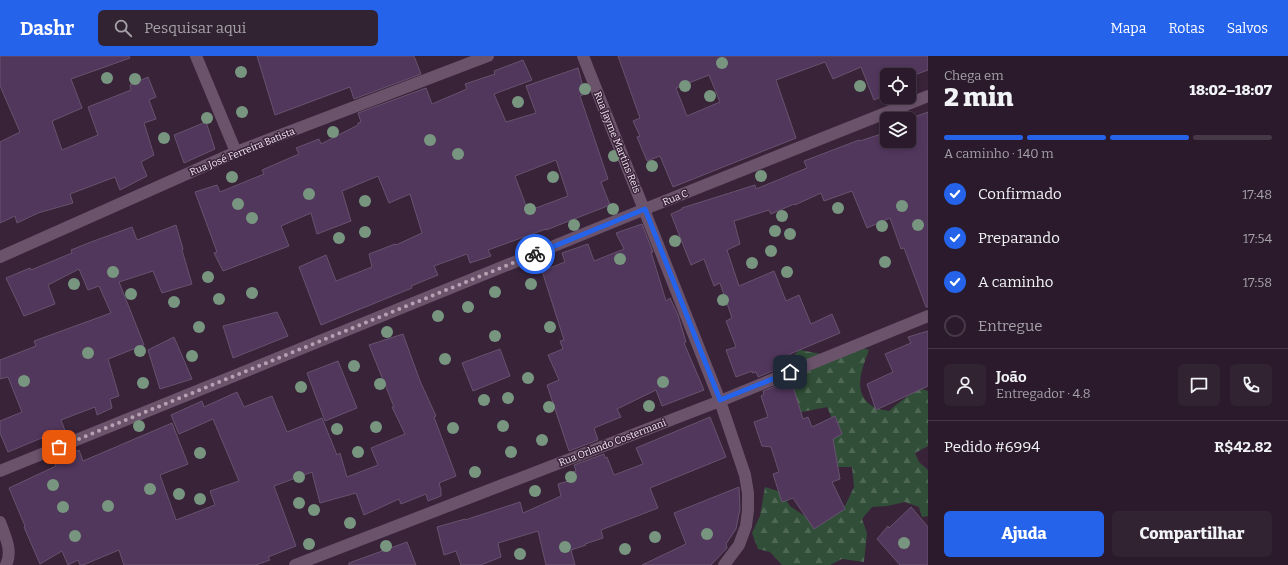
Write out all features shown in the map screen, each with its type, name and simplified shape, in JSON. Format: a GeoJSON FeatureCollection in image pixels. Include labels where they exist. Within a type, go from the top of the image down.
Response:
{"type":"FeatureCollection","features":[{"type":"Feature","properties":{"kind":"street"},"geometry":{"type":"LineString","coordinates":[[196,56],[236,152]]}},
{"type":"Feature","properties":{"kind":"street","name":"Rua José Ferreira Batista"},"geometry":{"type":"LineString","coordinates":[[0,257],[236,152],[488,56]]}},
{"type":"Feature","properties":{"kind":"street","name":"Rua Jayme Martins Reis"},"geometry":{"type":"LineString","coordinates":[[583,56],[720,400],[745,474],[748,493],[746,526],[739,545],[724,565]]}},
{"type":"Feature","properties":{"kind":"street","name":"Rua C"},"geometry":{"type":"LineString","coordinates":[[0,471],[645,209],[928,96]]}},
{"type":"Feature","properties":{"kind":"street","name":"Rua Orlando Costermani"},"geometry":{"type":"LineString","coordinates":[[295,565],[720,400],[928,316]]}},
{"type":"Feature","properties":{"kind":"street"},"geometry":{"type":"LineString","coordinates":[[0,522],[9,548],[9,559],[6,565]]}},
{"type":"Feature","properties":{"kind":"green space"},"geometry":{"type":"Polygon","coordinates":[[[849,343],[869,350],[861,373],[860,388],[867,402],[874,407],[889,411],[919,388],[928,391],[928,446],[915,453],[919,462],[928,470],[928,516],[922,517],[919,507],[905,502],[887,506],[872,507],[862,519],[867,533],[864,562],[842,559],[830,565],[782,565],[770,552],[758,549],[752,533],[760,516],[765,487],[781,492],[790,506],[803,515],[819,521],[830,518],[845,506],[854,487],[852,467],[811,467],[838,432],[827,407],[797,413],[783,394],[779,367],[800,350],[838,357],[849,343]]]}},
{"type":"Feature","properties":{"kind":"building"},"geometry":{"type":"Polygon","coordinates":[[[0,56],[129,56],[130,58],[71,79],[82,108],[52,121],[62,150],[98,135],[88,107],[131,90],[130,85],[148,77],[156,97],[149,100],[156,119],[144,123],[154,155],[141,162],[147,176],[120,190],[115,177],[70,194],[73,203],[38,213],[17,223],[15,216],[0,223],[0,142],[20,132],[0,86],[0,56]]]}},
{"type":"Feature","properties":{"kind":"building"},"geometry":{"type":"Polygon","coordinates":[[[257,56],[414,56],[421,74],[354,99],[350,87],[275,115],[257,56]]]}},
{"type":"Feature","properties":{"kind":"building"},"geometry":{"type":"Polygon","coordinates":[[[618,56],[928,56],[928,70],[916,74],[916,68],[880,68],[880,97],[874,100],[861,67],[833,79],[825,62],[776,80],[796,138],[673,187],[660,156],[647,161],[637,137],[640,136],[633,121],[640,118],[618,56]],[[709,75],[676,88],[687,116],[720,102],[709,75]]]}},
{"type":"Feature","properties":{"kind":"building"},"geometry":{"type":"Polygon","coordinates":[[[523,60],[532,80],[494,94],[506,122],[536,113],[526,86],[578,68],[585,94],[580,96],[608,179],[601,182],[610,205],[546,230],[488,250],[491,256],[470,263],[467,254],[434,266],[438,275],[411,286],[412,288],[321,325],[299,267],[326,255],[336,281],[372,267],[369,254],[395,244],[396,245],[422,233],[410,194],[389,203],[378,176],[342,191],[351,221],[317,234],[311,213],[281,226],[289,246],[223,271],[214,253],[217,252],[195,192],[217,185],[220,192],[264,174],[262,170],[299,154],[296,148],[319,139],[321,144],[358,125],[358,123],[361,122],[358,113],[426,88],[432,104],[467,89],[465,84],[495,74],[494,71],[523,60]],[[556,160],[515,176],[528,211],[568,196],[556,160]]]}},
{"type":"Feature","properties":{"kind":"building"},"geometry":{"type":"Polygon","coordinates":[[[928,112],[928,307],[926,307],[904,248],[901,249],[890,218],[867,228],[852,191],[824,201],[821,193],[771,214],[769,210],[734,221],[740,244],[727,250],[739,286],[774,271],[786,301],[799,295],[811,324],[832,314],[840,333],[790,354],[791,357],[785,359],[787,365],[758,377],[756,372],[752,373],[752,371],[736,377],[726,350],[736,347],[726,321],[732,318],[720,283],[714,286],[704,259],[691,265],[671,214],[682,208],[755,185],[756,189],[807,168],[804,161],[859,140],[860,141],[880,134],[880,148],[916,148],[916,116],[928,112]]]}},
{"type":"Feature","properties":{"kind":"building"},"geometry":{"type":"Polygon","coordinates":[[[206,122],[215,149],[184,163],[174,135],[206,122]]]}},
{"type":"Feature","properties":{"kind":"building"},"geometry":{"type":"Polygon","coordinates":[[[642,224],[653,252],[651,252],[666,301],[670,298],[678,315],[686,342],[684,343],[704,390],[662,406],[656,390],[617,409],[621,417],[594,428],[598,440],[569,451],[547,385],[559,380],[548,355],[563,349],[560,341],[564,340],[542,271],[565,262],[562,253],[588,244],[594,261],[624,249],[616,233],[642,224]]]}},
{"type":"Feature","properties":{"kind":"building"},"geometry":{"type":"Polygon","coordinates":[[[176,225],[192,284],[162,293],[153,271],[119,282],[144,345],[108,359],[119,396],[110,399],[112,408],[97,415],[95,407],[61,420],[67,436],[47,444],[44,437],[8,452],[0,433],[0,421],[22,412],[8,377],[0,379],[0,360],[36,346],[34,341],[111,313],[99,286],[88,290],[79,269],[48,285],[55,304],[24,316],[6,278],[30,268],[31,270],[72,253],[71,250],[132,227],[137,240],[176,225]]]}},
{"type":"Feature","properties":{"kind":"building"},"geometry":{"type":"Polygon","coordinates":[[[277,312],[288,336],[233,358],[223,326],[277,312]]]}},
{"type":"Feature","properties":{"kind":"building"},"geometry":{"type":"Polygon","coordinates":[[[928,331],[928,386],[876,410],[867,384],[893,372],[885,354],[911,343],[908,337],[928,331]]]}},
{"type":"Feature","properties":{"kind":"building"},"geometry":{"type":"Polygon","coordinates":[[[403,334],[420,381],[436,416],[434,417],[456,476],[439,483],[441,496],[428,501],[426,494],[401,504],[399,499],[364,515],[356,493],[320,503],[312,472],[274,486],[296,546],[268,557],[270,560],[256,565],[124,565],[119,550],[83,565],[80,565],[78,560],[68,565],[62,551],[40,564],[9,488],[56,466],[52,458],[73,449],[74,452],[79,450],[83,461],[172,423],[188,464],[160,475],[176,520],[215,505],[210,491],[239,481],[213,419],[179,434],[171,415],[202,401],[204,407],[237,392],[244,407],[272,396],[287,432],[322,418],[337,455],[340,453],[347,477],[378,465],[371,448],[405,434],[392,407],[394,407],[369,345],[403,334]]]}},
{"type":"Feature","properties":{"kind":"building"},"geometry":{"type":"Polygon","coordinates":[[[174,337],[192,379],[160,389],[148,350],[174,337]]]}},
{"type":"Feature","properties":{"kind":"building"},"geometry":{"type":"Polygon","coordinates":[[[500,349],[510,376],[473,391],[462,363],[500,349]]]}},
{"type":"Feature","properties":{"kind":"building"},"geometry":{"type":"Polygon","coordinates":[[[338,361],[357,408],[325,421],[307,373],[338,361]]]}},
{"type":"Feature","properties":{"kind":"building"},"geometry":{"type":"Polygon","coordinates":[[[791,380],[803,419],[808,417],[812,427],[835,416],[842,434],[833,439],[840,479],[832,482],[845,509],[814,529],[793,498],[782,502],[773,474],[779,472],[771,447],[762,446],[754,422],[768,417],[761,396],[764,394],[763,391],[791,380]]]}},
{"type":"Feature","properties":{"kind":"building"},"geometry":{"type":"Polygon","coordinates":[[[710,417],[726,457],[650,488],[658,508],[601,530],[603,538],[571,550],[575,565],[546,565],[538,531],[498,543],[501,557],[481,565],[461,565],[456,551],[444,555],[437,527],[465,520],[520,502],[523,513],[561,496],[558,484],[575,479],[573,472],[576,471],[574,465],[604,454],[605,458],[607,457],[614,475],[643,464],[636,448],[710,417]]]}},
{"type":"Feature","properties":{"kind":"building"},"geometry":{"type":"Polygon","coordinates":[[[739,487],[740,509],[736,529],[726,544],[727,548],[711,565],[642,565],[686,544],[674,513],[739,487]]]}},
{"type":"Feature","properties":{"kind":"building"},"geometry":{"type":"Polygon","coordinates":[[[911,507],[928,527],[928,565],[900,565],[877,539],[888,526],[889,528],[911,507]]]}},
{"type":"Feature","properties":{"kind":"building"},"geometry":{"type":"Polygon","coordinates":[[[407,542],[416,565],[349,565],[349,563],[407,542]]]}},
{"type":"Feature","properties":{"kind":"way so far"},"geometry":{"type":"LineString","coordinates":[[59,447],[535,254]]}},
{"type":"Feature","properties":{"kind":"route"},"geometry":{"type":"LineString","coordinates":[[535,254],[645,209],[720,400],[790,372]]}}]}
